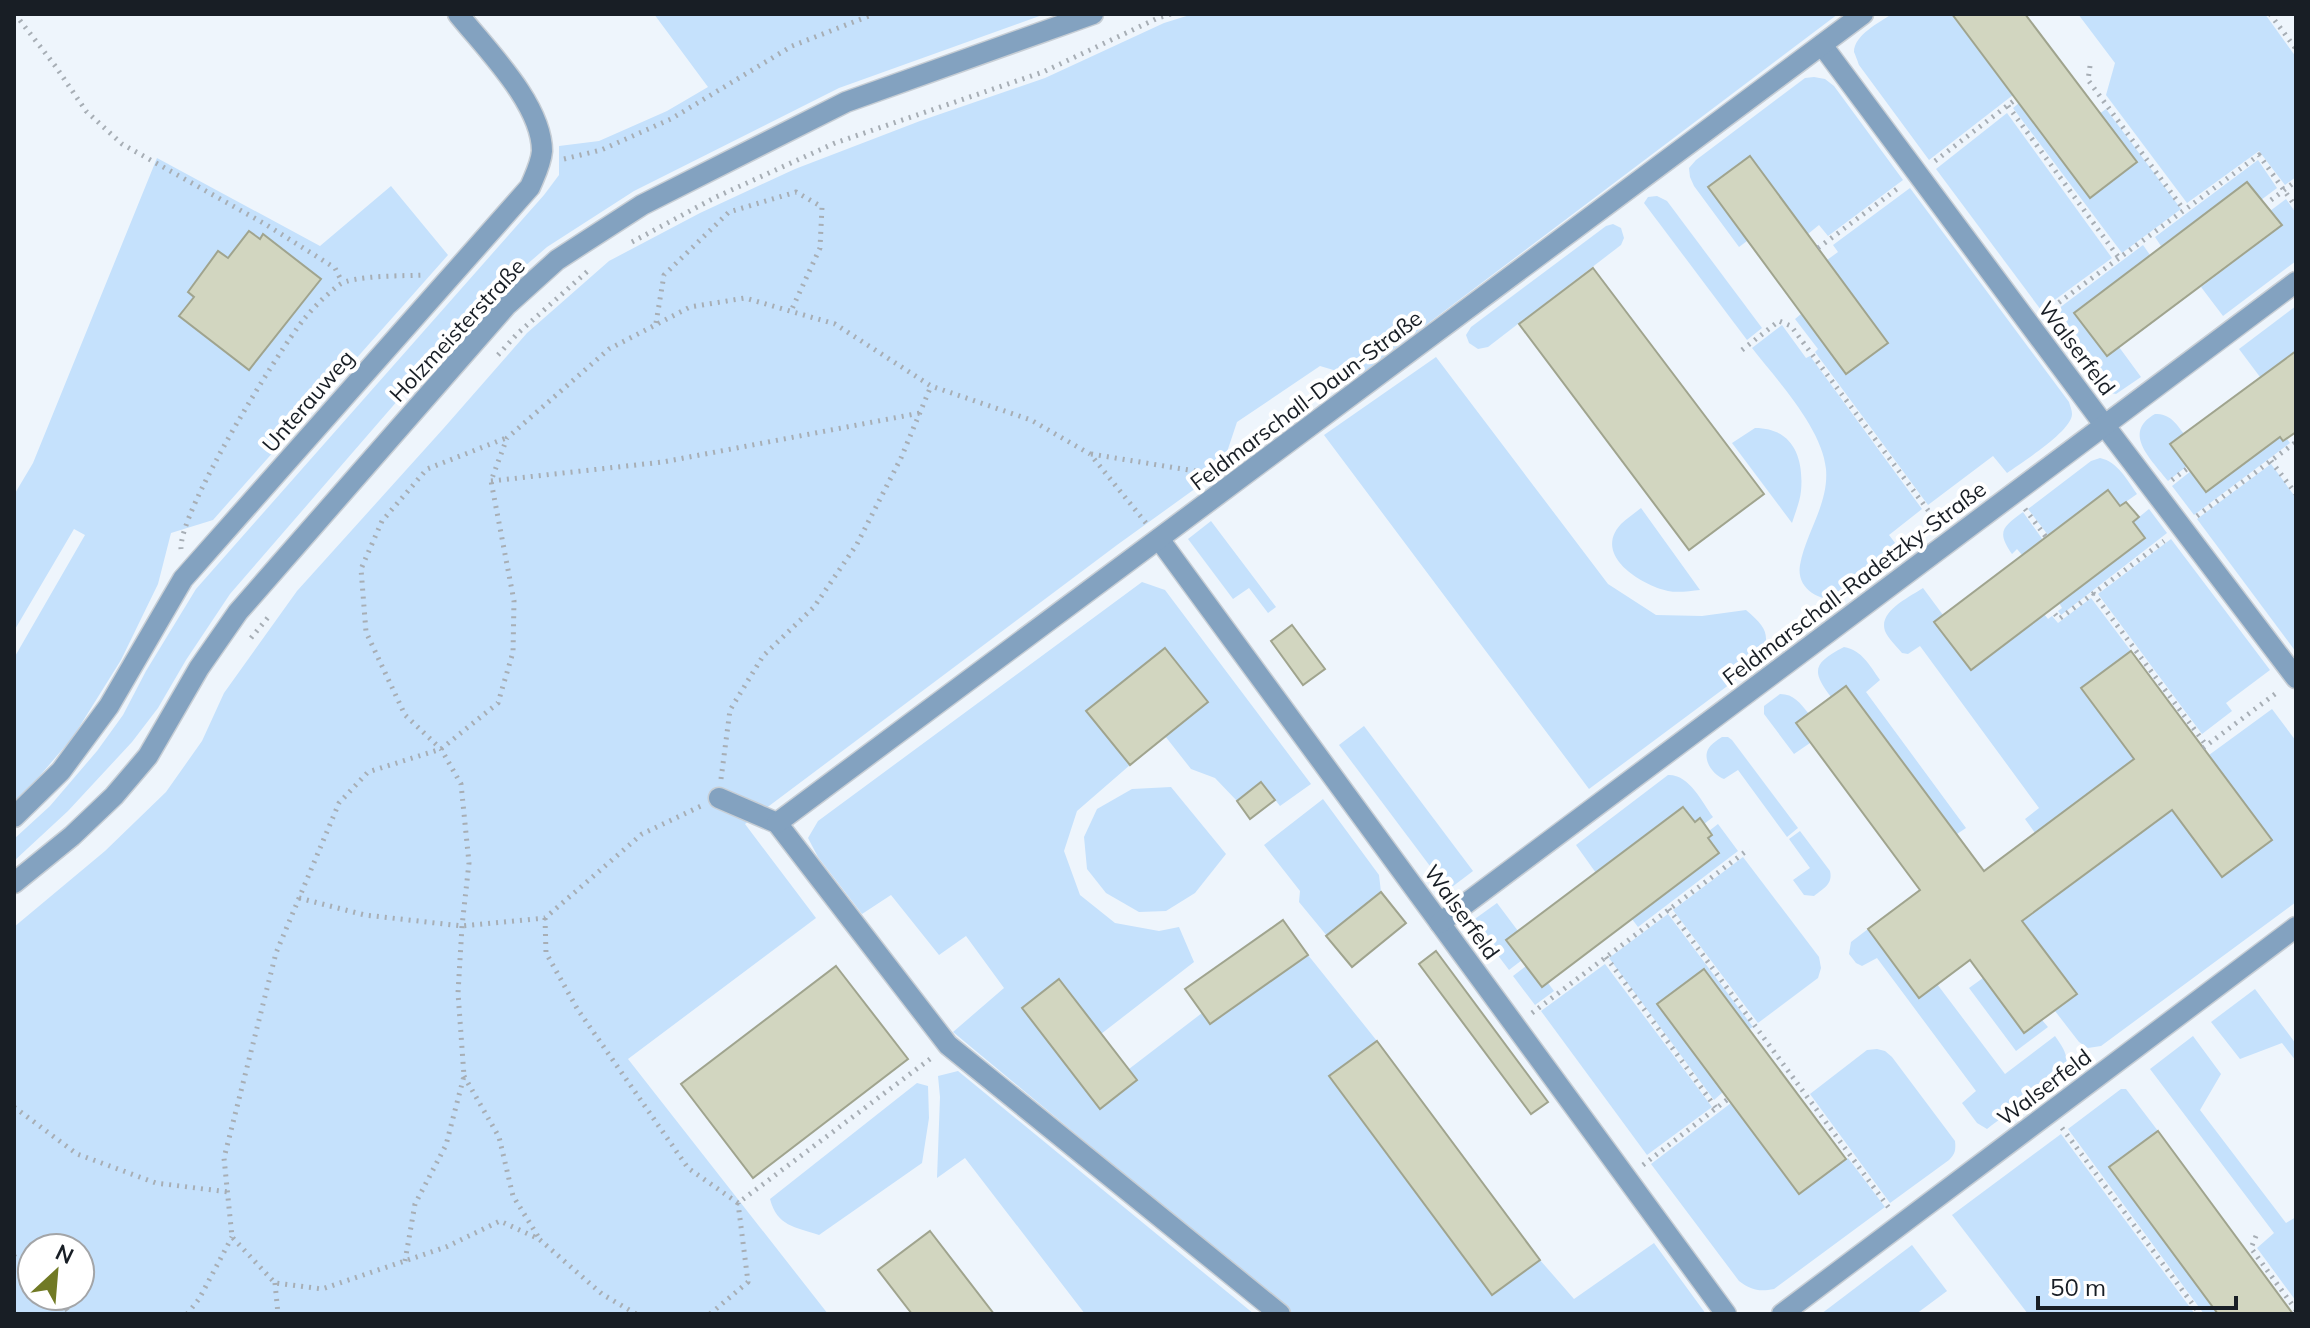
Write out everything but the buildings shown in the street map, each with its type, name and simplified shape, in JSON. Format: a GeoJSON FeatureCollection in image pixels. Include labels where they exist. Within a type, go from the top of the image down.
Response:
{"type":"FeatureCollection","features":[{"type":"Feature","properties":{"kind":"street"},"geometry":{"type":"LineString","coordinates":[[458,14],[512,81],[530,110],[541,135],[540,165]]}},
{"type":"Feature","properties":{"kind":"street","name":"Holzmeisterstraße"},"geometry":{"type":"LineString","coordinates":[[14,883],[72,836],[114,796],[148,756],[199,668],[238,612],[507,305],[557,260],[642,205],[846,102],[1093,14]]}},
{"type":"Feature","properties":{"kind":"street","name":"Feldmarschall-Daun-Straße"},"geometry":{"type":"LineString","coordinates":[[777,823],[1863,14]]}},
{"type":"Feature","properties":{"kind":"street","name":"Walserfeld"},"geometry":{"type":"LineString","coordinates":[[1822,45],[2105,426],[2290,683]]}},
{"type":"Feature","properties":{"kind":"street","name":"Unterauweg"},"geometry":{"type":"LineString","coordinates":[[14,817],[61,771],[109,706],[183,579],[530,187],[540,165]]}},
{"type":"Feature","properties":{"kind":"street","name":"Feldmarschall-Radetzky-Straße"},"geometry":{"type":"LineString","coordinates":[[1440,923],[2296,282]]}},
{"type":"Feature","properties":{"kind":"street","name":"Walserfeld"},"geometry":{"type":"LineString","coordinates":[[1159,539],[1726,1314]]}},
{"type":"Feature","properties":{"kind":"street"},"geometry":{"type":"LineString","coordinates":[[719,798],[777,823],[948,1045],[1280,1314]]}},
{"type":"Feature","properties":{"kind":"street","name":"Walserfeld"},"geometry":{"type":"LineString","coordinates":[[1782,1314],[2296,927]]}},
{"type":"Feature","properties":{"kind":"path"},"geometry":{"type":"LineString","coordinates":[[15,14],[86,111],[122,144],[335,268],[342,282]]}},
{"type":"Feature","properties":{"kind":"path"},"geometry":{"type":"LineString","coordinates":[[540,165],[601,150],[671,119],[792,46],[874,14]]}},
{"type":"Feature","properties":{"kind":"path"},"geometry":{"type":"LineString","coordinates":[[619,248],[716,197],[835,143],[1043,72],[1171,14]]}},
{"type":"Feature","properties":{"kind":"path"},"geometry":{"type":"LineString","coordinates":[[2270,14],[2296,49]]}},
{"type":"Feature","properties":{"kind":"path"},"geometry":{"type":"LineString","coordinates":[[2090,66],[2088,80],[2184,210]]}},
{"type":"Feature","properties":{"kind":"path"},"geometry":{"type":"LineString","coordinates":[[2008,106],[2119,258]]}},
{"type":"Feature","properties":{"kind":"path"},"geometry":{"type":"LineString","coordinates":[[2029,325],[2259,155],[2296,207]]}},
{"type":"Feature","properties":{"kind":"path"},"geometry":{"type":"LineString","coordinates":[[2271,200],[2296,181]]}},
{"type":"Feature","properties":{"kind":"path"},"geometry":{"type":"LineString","coordinates":[[656,324],[664,275],[729,212],[796,192],[822,207],[820,248],[791,311]]}},
{"type":"Feature","properties":{"kind":"path"},"geometry":{"type":"LineString","coordinates":[[488,366],[517,334],[594,265]]}},
{"type":"Feature","properties":{"kind":"path"},"geometry":{"type":"LineString","coordinates":[[183,579],[181,541],[192,509],[270,369],[305,317],[342,282],[453,274]]}},
{"type":"Feature","properties":{"kind":"path"},"geometry":{"type":"LineString","coordinates":[[405,1261],[415,1204],[446,1145],[464,1076],[458,993],[469,863],[461,784],[441,749],[405,715],[366,632],[361,569],[382,521],[427,469],[507,438],[609,349],[690,307],[745,298],[835,324],[931,386],[1031,420],[1090,454],[1202,473],[1246,475]]}},
{"type":"Feature","properties":{"kind":"path"},"geometry":{"type":"LineString","coordinates":[[1742,350],[1779,321],[1791,326],[1951,541]]}},
{"type":"Feature","properties":{"kind":"path"},"geometry":{"type":"LineString","coordinates":[[299,898],[365,915],[462,926],[545,918],[642,834],[719,798],[730,710],[763,656],[814,607],[857,544],[901,458],[931,386]]}},
{"type":"Feature","properties":{"kind":"path"},"geometry":{"type":"LineString","coordinates":[[491,481],[663,462],[920,413]]}},
{"type":"Feature","properties":{"kind":"path"},"geometry":{"type":"LineString","coordinates":[[187,1314],[199,1299],[232,1237],[224,1158],[276,953],[339,803],[368,772],[441,749],[498,703],[513,652],[514,601],[491,481],[507,438]]}},
{"type":"Feature","properties":{"kind":"path"},"geometry":{"type":"LineString","coordinates":[[1090,454],[1159,539]]}},
{"type":"Feature","properties":{"kind":"path"},"geometry":{"type":"LineString","coordinates":[[2271,461],[2296,494]]}},
{"type":"Feature","properties":{"kind":"path"},"geometry":{"type":"LineString","coordinates":[[2014,494],[2046,537]]}},
{"type":"Feature","properties":{"kind":"path"},"geometry":{"type":"LineString","coordinates":[[2093,593],[2205,746],[2290,683]]}},
{"type":"Feature","properties":{"kind":"path"},"geometry":{"type":"LineString","coordinates":[[249,640],[277,605]]}},
{"type":"Feature","properties":{"kind":"path"},"geometry":{"type":"LineString","coordinates":[[1515,1026],[1749,849]]}},
{"type":"Feature","properties":{"kind":"path"},"geometry":{"type":"LineString","coordinates":[[1669,909],[1901,1224]]}},
{"type":"Feature","properties":{"kind":"path"},"geometry":{"type":"LineString","coordinates":[[545,918],[546,953],[578,1010],[688,1168],[738,1203],[748,1282],[710,1314]]}},
{"type":"Feature","properties":{"kind":"path"},"geometry":{"type":"LineString","coordinates":[[1606,957],[1716,1108]]}},
{"type":"Feature","properties":{"kind":"path"},"geometry":{"type":"LineString","coordinates":[[738,1203],[948,1045]]}},
{"type":"Feature","properties":{"kind":"path"},"geometry":{"type":"LineString","coordinates":[[464,1076],[499,1137],[513,1196],[539,1239]]}},
{"type":"Feature","properties":{"kind":"path"},"geometry":{"type":"LineString","coordinates":[[1627,1178],[1728,1099]]}},
{"type":"Feature","properties":{"kind":"path"},"geometry":{"type":"LineString","coordinates":[[14,1107],[77,1154],[156,1183],[228,1192]]}},
{"type":"Feature","properties":{"kind":"path"},"geometry":{"type":"LineString","coordinates":[[2050,1112],[2200,1314]]}},
{"type":"Feature","properties":{"kind":"path"},"geometry":{"type":"LineString","coordinates":[[275,1283],[322,1289],[446,1247],[500,1221],[539,1239],[602,1294],[636,1314]]}},
{"type":"Feature","properties":{"kind":"path"},"geometry":{"type":"LineString","coordinates":[[2256,1236],[2251,1248],[2296,1310]]}},
{"type":"Feature","properties":{"kind":"path"},"geometry":{"type":"LineString","coordinates":[[232,1237],[275,1283],[278,1314]]}},
{"type":"Feature","properties":{"kind":"shaded area"},"geometry":{"type":"Polygon","coordinates":[[[654,14],[1045,14],[839,88],[634,191],[547,247],[494,293],[444,347],[230,594],[158,708],[132,742],[68,811],[14,861],[14,839],[50,806],[97,751],[123,715],[196,589],[544,195],[559,175],[559,146],[599,141],[667,111],[708,87],[654,14]]]}},
{"type":"Feature","properties":{"kind":"shaded area"},"geometry":{"type":"Polygon","coordinates":[[[1193,14],[1838,14],[1357,377],[1320,366],[1237,422],[1221,470],[745,824],[816,918],[628,1059],[828,1314],[14,1314],[14,927],[105,851],[166,792],[202,741],[224,693],[297,591],[527,333],[609,261],[700,213],[795,169],[1045,78],[1164,23],[1193,14]]]}},
{"type":"Feature","properties":{"kind":"shaded area"},"geometry":{"type":"Polygon","coordinates":[[[1892,14],[1952,14],[2013,95],[1929,160],[1859,65],[1854,52],[1863,35],[1892,14]]]}},
{"type":"Feature","properties":{"kind":"shaded area"},"geometry":{"type":"Polygon","coordinates":[[[2078,14],[2265,14],[2296,57],[2296,177],[2285,185],[2259,151],[2187,203],[2106,95],[2115,63],[2078,14]]]}},
{"type":"Feature","properties":{"kind":"shaded area"},"geometry":{"type":"Polygon","coordinates":[[[1805,78],[1825,79],[1834,86],[1903,180],[1828,236],[1819,225],[1808,234],[1750,156],[1708,187],[1747,241],[1739,247],[1694,186],[1689,168],[1805,78]]]}},
{"type":"Feature","properties":{"kind":"shaded area"},"geometry":{"type":"Polygon","coordinates":[[[2019,103],[2099,114],[2106,109],[2181,209],[2122,253],[2013,108],[2019,103]]]}},
{"type":"Feature","properties":{"kind":"shaded area"},"geometry":{"type":"Polygon","coordinates":[[[2007,113],[2112,258],[2041,310],[1936,169],[2007,113]]]}},
{"type":"Feature","properties":{"kind":"shaded area"},"geometry":{"type":"Polygon","coordinates":[[[157,158],[320,246],[391,186],[448,255],[213,520],[171,533],[158,584],[121,660],[73,737],[14,806],[14,658],[85,535],[74,529],[14,631],[14,495],[33,463],[157,158]]]}},
{"type":"Feature","properties":{"kind":"shaded area"},"geometry":{"type":"Polygon","coordinates":[[[2258,160],[2277,188],[2261,200],[2247,182],[2161,246],[2155,237],[2258,160]]]}},
{"type":"Feature","properties":{"kind":"shaded area"},"geometry":{"type":"Polygon","coordinates":[[[1910,188],[2069,402],[2072,414],[2070,421],[2055,438],[2007,473],[1993,456],[1928,505],[1815,352],[1818,349],[1795,319],[1801,314],[1846,374],[1888,343],[1827,260],[1838,252],[1833,245],[1910,188]]]}},
{"type":"Feature","properties":{"kind":"shaded area"},"geometry":{"type":"Polygon","coordinates":[[[1657,196],[1667,201],[1762,328],[1747,340],[1644,203],[1648,197],[1657,196]]]}},
{"type":"Feature","properties":{"kind":"shaded area"},"geometry":{"type":"Polygon","coordinates":[[[2286,199],[2296,213],[2296,261],[2223,316],[2201,287],[2281,226],[2270,211],[2286,199]]]}},
{"type":"Feature","properties":{"kind":"shaded area"},"geometry":{"type":"Polygon","coordinates":[[[1613,224],[1621,228],[1624,238],[1621,245],[1488,347],[1478,349],[1469,343],[1466,335],[1471,327],[1606,226],[1613,224]]]}},
{"type":"Feature","properties":{"kind":"shaded area"},"geometry":{"type":"Polygon","coordinates":[[[2143,245],[2150,255],[2074,313],[2106,356],[2119,347],[2141,377],[2116,394],[2104,392],[2094,384],[2046,318],[2143,245]]]}},
{"type":"Feature","properties":{"kind":"shaded area"},"geometry":{"type":"Polygon","coordinates":[[[2296,306],[2296,351],[2260,377],[2239,349],[2296,306]]]}},
{"type":"Feature","properties":{"kind":"shaded area"},"geometry":{"type":"Polygon","coordinates":[[[1782,325],[1806,358],[1810,356],[1922,509],[1889,535],[1902,552],[1839,600],[1810,592],[1800,573],[1803,553],[1824,494],[1826,469],[1823,453],[1797,405],[1752,348],[1782,325]]]}},
{"type":"Feature","properties":{"kind":"shaded area"},"geometry":{"type":"Polygon","coordinates":[[[1436,357],[1608,584],[1656,615],[1702,616],[1746,610],[1765,632],[1766,644],[1761,661],[1589,789],[1324,435],[1436,357]]]}},
{"type":"Feature","properties":{"kind":"shaded area"},"geometry":{"type":"Polygon","coordinates":[[[2155,414],[2168,417],[2184,434],[2170,444],[2187,466],[2168,481],[2148,456],[2140,438],[2145,421],[2155,414]]]}},
{"type":"Feature","properties":{"kind":"shaded area"},"geometry":{"type":"Polygon","coordinates":[[[1755,428],[1779,433],[1787,439],[1798,457],[1801,491],[1792,523],[1732,443],[1755,428]]]}},
{"type":"Feature","properties":{"kind":"shaded area"},"geometry":{"type":"Polygon","coordinates":[[[2280,437],[2290,443],[2194,515],[2172,486],[2191,471],[2206,492],[2280,437]]]}},
{"type":"Feature","properties":{"kind":"shaded area"},"geometry":{"type":"Polygon","coordinates":[[[2100,458],[2117,467],[2137,494],[2120,506],[2108,490],[2048,535],[2028,509],[2091,461],[2100,458]]]}},
{"type":"Feature","properties":{"kind":"shaded area"},"geometry":{"type":"Polygon","coordinates":[[[2271,464],[2296,498],[2296,652],[2197,519],[2271,464]]]}},
{"type":"Feature","properties":{"kind":"shaded area"},"geometry":{"type":"Polygon","coordinates":[[[1641,508],[1700,590],[1676,592],[1657,588],[1634,575],[1616,557],[1612,547],[1614,536],[1621,524],[1641,508]]]}},
{"type":"Feature","properties":{"kind":"shaded area"},"geometry":{"type":"Polygon","coordinates":[[[2149,509],[2167,533],[2061,615],[2059,603],[2145,539],[2133,522],[2149,509]]]}},
{"type":"Feature","properties":{"kind":"shaded area"},"geometry":{"type":"Polygon","coordinates":[[[2023,512],[2043,540],[2022,555],[2017,549],[2012,554],[2004,540],[2004,530],[2023,512]]]}},
{"type":"Feature","properties":{"kind":"shaded area"},"geometry":{"type":"Polygon","coordinates":[[[1211,521],[1276,607],[1268,613],[1249,588],[1233,599],[1188,539],[1211,521]]]}},
{"type":"Feature","properties":{"kind":"shaded area"},"geometry":{"type":"Polygon","coordinates":[[[2171,539],[2270,670],[2226,703],[2232,711],[2202,734],[2098,594],[2171,539]]]}},
{"type":"Feature","properties":{"kind":"shaded area"},"geometry":{"type":"Polygon","coordinates":[[[1142,582],[1165,590],[1311,784],[1280,806],[1262,783],[1237,801],[1215,778],[1191,769],[1165,736],[1164,648],[1087,710],[1130,765],[1077,811],[1064,851],[1080,895],[1115,923],[1159,931],[1179,927],[1194,962],[1101,1034],[1059,980],[1022,1008],[1100,1108],[1137,1080],[1129,1069],[1202,1013],[1210,1024],[1308,955],[1377,1041],[1329,1077],[1492,1295],[1540,1260],[1574,1299],[1654,1243],[1706,1314],[1293,1314],[953,1032],[1004,988],[966,936],[939,955],[891,895],[862,914],[818,857],[808,838],[818,821],[1142,582]]]}},
{"type":"Feature","properties":{"kind":"shaded area"},"geometry":{"type":"Polygon","coordinates":[[[1923,588],[1943,615],[1935,622],[1971,670],[2044,614],[2048,619],[2052,616],[2058,623],[2091,598],[2131,651],[2081,689],[2134,759],[2035,833],[2025,819],[2039,808],[1920,646],[1908,654],[1902,653],[1885,631],[1886,617],[1891,611],[1923,588]]]}},
{"type":"Feature","properties":{"kind":"shaded area"},"geometry":{"type":"Polygon","coordinates":[[[1844,647],[1861,655],[1880,680],[1866,692],[1966,828],[1957,834],[1847,686],[1831,697],[1820,680],[1818,668],[1821,663],[1844,647]]]}},
{"type":"Feature","properties":{"kind":"shaded area"},"geometry":{"type":"Polygon","coordinates":[[[1780,694],[1793,697],[1809,714],[1796,724],[1810,743],[1794,754],[1764,714],[1764,706],[1780,694]]]}},
{"type":"Feature","properties":{"kind":"shaded area"},"geometry":{"type":"Polygon","coordinates":[[[2272,709],[2296,741],[2296,902],[2101,1046],[2088,1048],[2079,1042],[2055,1011],[2077,994],[2022,921],[2172,810],[2222,877],[2272,840],[2209,755],[2272,709]]]}},
{"type":"Feature","properties":{"kind":"shaded area"},"geometry":{"type":"Polygon","coordinates":[[[1364,726],[1473,871],[1448,890],[1339,745],[1364,726]]]}},
{"type":"Feature","properties":{"kind":"shaded area"},"geometry":{"type":"Polygon","coordinates":[[[1722,737],[1732,740],[1798,828],[1787,837],[1738,770],[1724,779],[1711,768],[1707,752],[1722,737]]]}},
{"type":"Feature","properties":{"kind":"shaded area"},"geometry":{"type":"Polygon","coordinates":[[[1668,775],[1689,784],[1713,817],[1704,824],[1700,819],[1695,822],[1683,807],[1596,873],[1576,845],[1668,775]]]}},
{"type":"Feature","properties":{"kind":"shaded area"},"geometry":{"type":"Polygon","coordinates":[[[1171,787],[1226,854],[1195,893],[1166,911],[1139,912],[1106,893],[1087,869],[1084,837],[1097,809],[1132,789],[1171,787]]]}},
{"type":"Feature","properties":{"kind":"shaded area"},"geometry":{"type":"Polygon","coordinates":[[[1323,799],[1379,875],[1381,892],[1327,936],[1299,902],[1300,891],[1264,845],[1323,799]]]}},
{"type":"Feature","properties":{"kind":"shaded area"},"geometry":{"type":"Polygon","coordinates":[[[1718,824],[1738,851],[1638,927],[1632,919],[1718,854],[1708,838],[1712,835],[1709,831],[1718,824]]]}},
{"type":"Feature","properties":{"kind":"shaded area"},"geometry":{"type":"Polygon","coordinates":[[[1800,831],[1831,875],[1829,883],[1814,896],[1804,895],[1793,880],[1810,868],[1789,839],[1800,831]]]}},
{"type":"Feature","properties":{"kind":"shaded area"},"geometry":{"type":"Polygon","coordinates":[[[1743,857],[1819,957],[1821,968],[1818,978],[1758,1023],[1673,910],[1743,857]]]}},
{"type":"Feature","properties":{"kind":"shaded area"},"geometry":{"type":"Polygon","coordinates":[[[1497,903],[1518,931],[1522,960],[1509,970],[1472,921],[1497,903]]]}},
{"type":"Feature","properties":{"kind":"shaded area"},"geometry":{"type":"Polygon","coordinates":[[[1668,914],[1753,1027],[1749,1029],[1704,969],[1657,1004],[1723,1092],[1714,1100],[1609,958],[1668,914]]]}},
{"type":"Feature","properties":{"kind":"shaded area"},"geometry":{"type":"Polygon","coordinates":[[[1868,929],[1919,997],[1937,984],[2005,1074],[2055,1036],[2066,1058],[2063,1073],[1987,1129],[1977,1123],[1962,1103],[1976,1091],[1877,958],[1862,966],[1849,954],[1851,942],[1868,929]]]}},
{"type":"Feature","properties":{"kind":"shaded area"},"geometry":{"type":"Polygon","coordinates":[[[1605,964],[1712,1107],[1647,1155],[1541,1011],[1605,964]]]}},
{"type":"Feature","properties":{"kind":"shaded area"},"geometry":{"type":"Polygon","coordinates":[[[1526,966],[1543,986],[1548,983],[1554,991],[1535,1005],[1513,976],[1526,966]]]}},
{"type":"Feature","properties":{"kind":"shaded area"},"geometry":{"type":"Polygon","coordinates":[[[1983,978],[2024,1033],[2042,1020],[2048,1027],[2016,1051],[1969,988],[1983,978]]]}},
{"type":"Feature","properties":{"kind":"shaded area"},"geometry":{"type":"Polygon","coordinates":[[[2255,989],[2296,1044],[2296,1061],[2282,1043],[2240,1059],[2211,1022],[2255,989]]]}},
{"type":"Feature","properties":{"kind":"shaded area"},"geometry":{"type":"Polygon","coordinates":[[[2193,1036],[2221,1074],[2200,1110],[2286,1223],[2296,1217],[2296,1301],[2257,1248],[2274,1233],[2150,1069],[2193,1036]]]}},
{"type":"Feature","properties":{"kind":"shaded area"},"geometry":{"type":"Polygon","coordinates":[[[1877,1049],[1892,1057],[1955,1141],[1954,1154],[1949,1160],[1890,1203],[1810,1094],[1867,1050],[1877,1049]]]}},
{"type":"Feature","properties":{"kind":"shaded area"},"geometry":{"type":"Polygon","coordinates":[[[958,1071],[1254,1314],[1085,1314],[965,1158],[937,1178],[938,1076],[958,1071]]]}},
{"type":"Feature","properties":{"kind":"shaded area"},"geometry":{"type":"Polygon","coordinates":[[[917,1083],[928,1086],[929,1118],[922,1163],[819,1235],[795,1227],[777,1215],[770,1199],[917,1083]]]}},
{"type":"Feature","properties":{"kind":"shaded area"},"geometry":{"type":"Polygon","coordinates":[[[2121,1089],[2126,1089],[2158,1131],[2110,1167],[2218,1314],[2204,1314],[2068,1129],[2121,1089]]]}},
{"type":"Feature","properties":{"kind":"shaded area"},"geometry":{"type":"Polygon","coordinates":[[[1731,1103],[1799,1194],[1848,1158],[1885,1207],[1774,1289],[1755,1290],[1739,1281],[1651,1164],[1731,1103]]]}},
{"type":"Feature","properties":{"kind":"shaded area"},"geometry":{"type":"Polygon","coordinates":[[[2061,1134],[2195,1314],[2028,1314],[1952,1215],[2061,1134]]]}},
{"type":"Feature","properties":{"kind":"shaded area"},"geometry":{"type":"Polygon","coordinates":[[[1912,1245],[1947,1291],[1916,1314],[1821,1314],[1912,1245]]]}}]}
